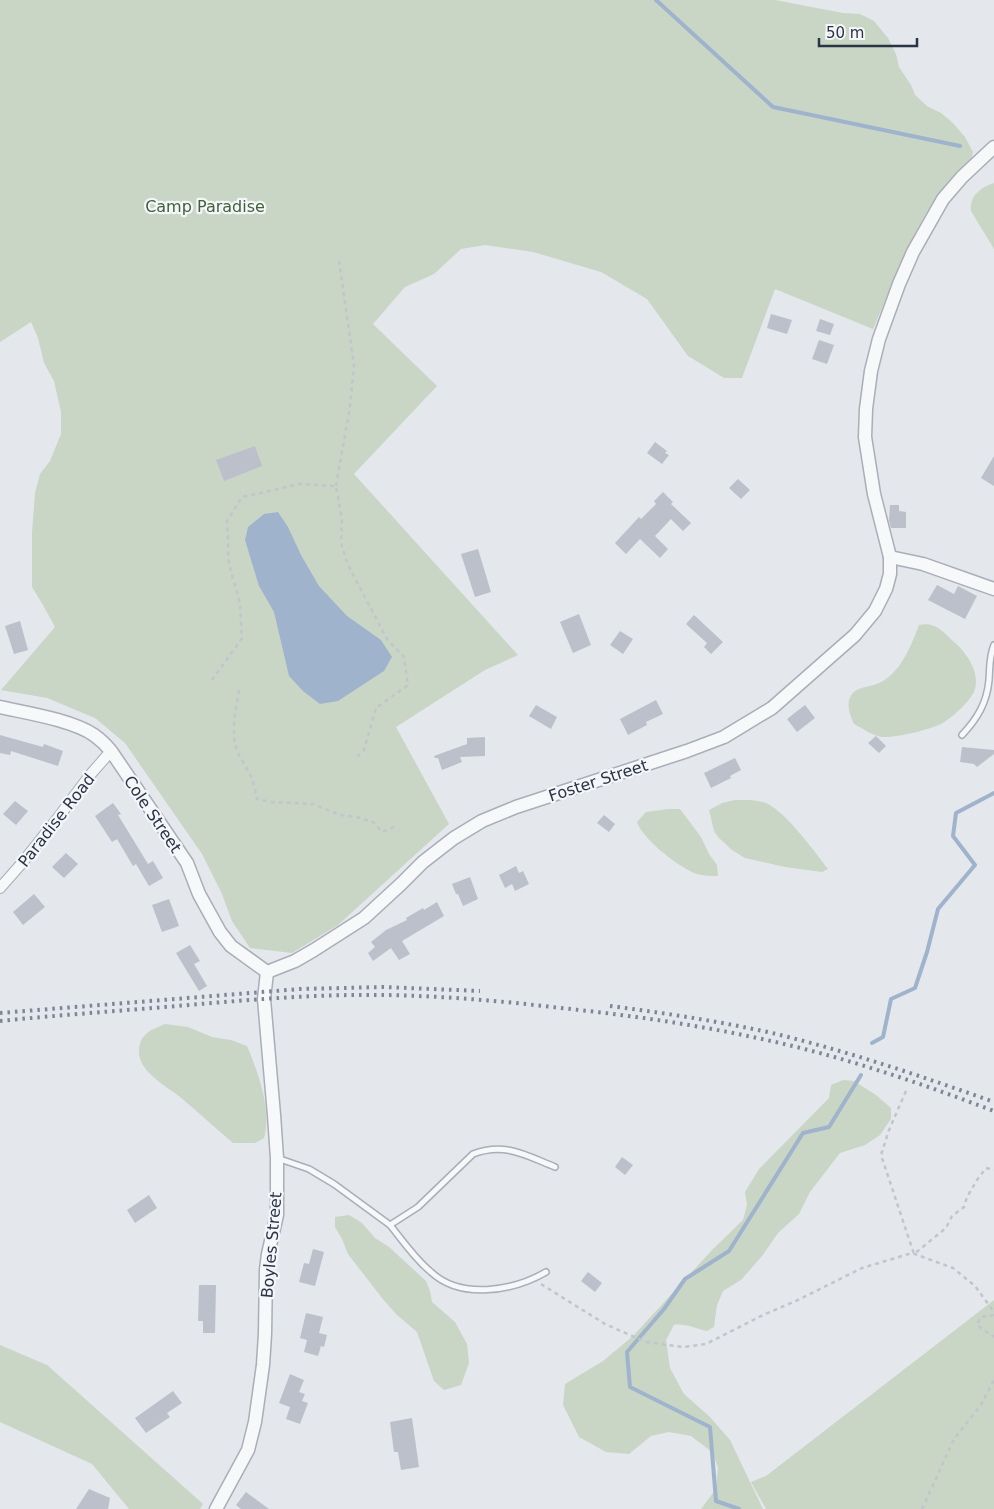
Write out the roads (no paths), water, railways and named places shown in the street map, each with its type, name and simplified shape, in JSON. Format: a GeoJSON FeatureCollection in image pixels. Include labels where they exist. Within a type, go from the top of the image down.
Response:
{"type":"FeatureCollection","features":[{"type":"Feature","properties":{"kind":"street","name":"Foster Street"},"geometry":{"type":"LineString","coordinates":[[267,972],[295,961],[364,918],[423,862],[454,838],[482,821],[523,804],[697,748],[724,737],[772,708],[848,642],[875,611],[886,589],[890,574],[890,558],[874,494],[865,437],[866,409],[871,371],[879,339],[899,284],[926,227],[943,199],[962,177],[994,147]]}},
{"type":"Feature","properties":{"kind":"street"},"geometry":{"type":"LineString","coordinates":[[890,558],[923,564],[994,589]]}},
{"type":"Feature","properties":{"kind":"street","name":"Cole Street"},"geometry":{"type":"LineString","coordinates":[[0,707],[57,720],[85,730],[102,741],[112,751],[187,863],[200,894],[220,932],[231,946],[267,972]]}},
{"type":"Feature","properties":{"kind":"street","name":"Paradise Road"},"geometry":{"type":"LineString","coordinates":[[0,888],[51,827],[90,775],[112,751]]}},
{"type":"Feature","properties":{"kind":"street","name":"Boyles Street"},"geometry":{"type":"LineString","coordinates":[[216,1509],[248,1450],[255,1422],[263,1365],[266,1270],[276,1215],[277,1158],[264,999],[267,972]]}},
{"type":"Feature","properties":{"kind":"lane"},"geometry":{"type":"LineString","coordinates":[[962,735],[981,711],[989,678],[990,654],[994,645]]}},
{"type":"Feature","properties":{"kind":"lane"},"geometry":{"type":"LineString","coordinates":[[390,1226],[418,1207],[473,1154],[485,1149],[500,1148],[516,1151],[555,1166]]}},
{"type":"Feature","properties":{"kind":"lane"},"geometry":{"type":"LineString","coordinates":[[277,1158],[309,1169],[334,1184],[390,1226],[431,1273],[444,1281],[472,1290],[512,1287],[533,1280],[546,1272]]}},
{"type":"Feature","properties":{"kind":"water"},"geometry":{"type":"Polygon","coordinates":[[[278,512],[319,586],[347,616],[381,640],[392,657],[384,671],[338,701],[320,704],[303,691],[289,676],[274,612],[259,586],[245,540],[248,527],[264,514],[278,512]]]}},
{"type":"Feature","properties":{"kind":"waterway"},"geometry":{"type":"LineString","coordinates":[[656,0],[773,107],[960,146]]}},
{"type":"Feature","properties":{"kind":"waterway"},"geometry":{"type":"LineString","coordinates":[[872,1043],[883,1037],[891,999],[915,988],[938,909],[975,865],[953,836],[956,813],[994,793]]}},
{"type":"Feature","properties":{"kind":"waterway"},"geometry":{"type":"LineString","coordinates":[[739,1509],[716,1501],[710,1427],[630,1387],[627,1352],[664,1309],[685,1279],[729,1251],[803,1133],[829,1127],[861,1075]]}},
{"type":"Feature","properties":{"kind":"railway"},"geometry":{"type":"LineString","coordinates":[[0,1013],[300,989],[384,987],[480,991]]}},
{"type":"Feature","properties":{"kind":"railway"},"geometry":{"type":"LineString","coordinates":[[0,1021],[306,996],[429,996],[495,1001],[690,1025],[785,1044],[861,1065],[994,1111]]}},
{"type":"Feature","properties":{"kind":"railway"},"geometry":{"type":"LineString","coordinates":[[610,1006],[772,1033],[884,1064],[994,1102]]}},
{"type":"Feature","properties":{"kind":"park label","name":"Camp Paradise"},"geometry":{"type":"Point","coordinates":[205,206]}}]}
